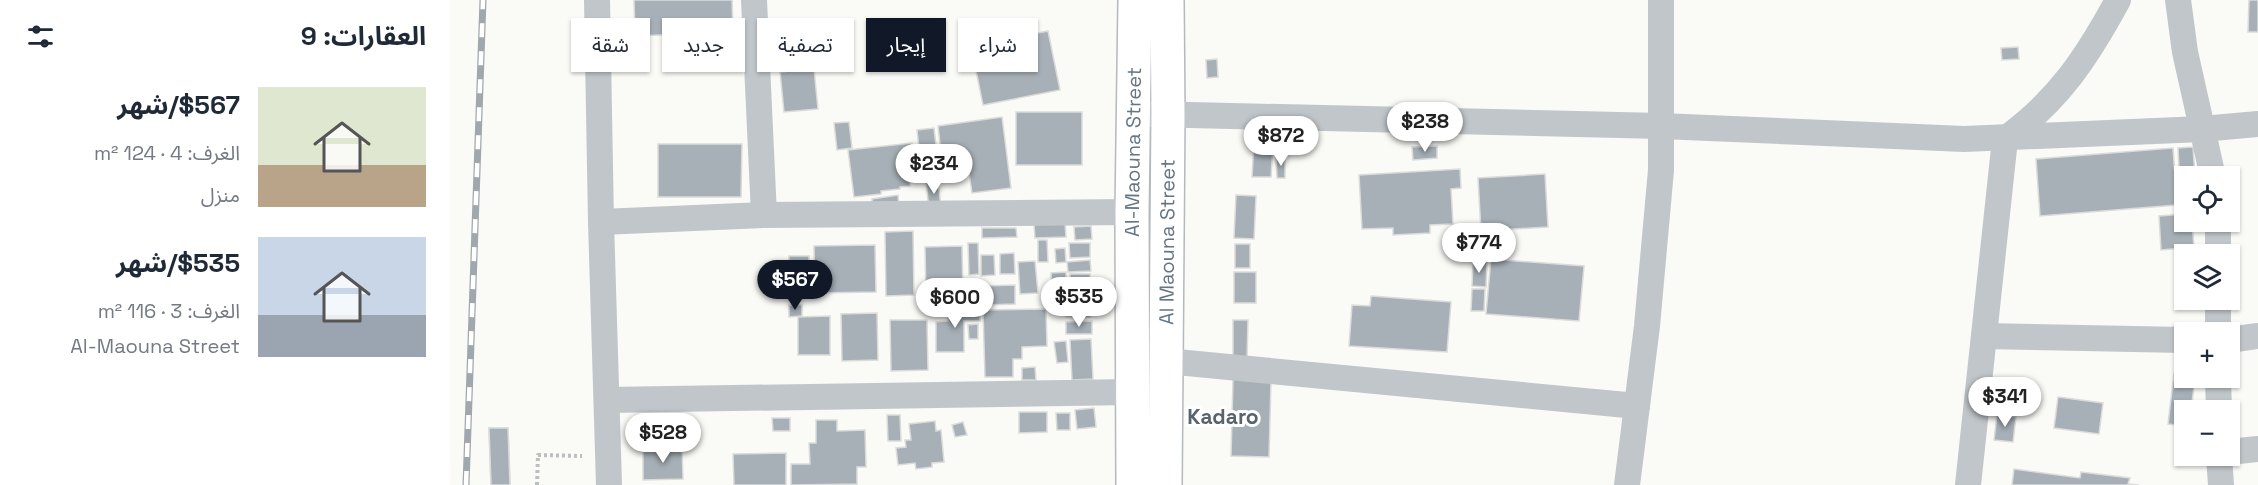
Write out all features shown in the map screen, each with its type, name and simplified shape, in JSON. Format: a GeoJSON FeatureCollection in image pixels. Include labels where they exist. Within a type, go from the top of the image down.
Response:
{"type":"FeatureCollection","features":[{"type":"Feature","properties":{"kind":"highway","name":"Al-Maouna Street"},"geometry":{"type":"LineString","coordinates":[[1133,485],[1132,212],[1135,0]]}},
{"type":"Feature","properties":{"kind":"highway","name":"Al Maouna Street"},"geometry":{"type":"LineString","coordinates":[[1165,485],[1167,0]]}},
{"type":"Feature","properties":{"kind":"street"},"geometry":{"type":"LineString","coordinates":[[597,0],[609,485]]}},
{"type":"Feature","properties":{"kind":"street"},"geometry":{"type":"LineString","coordinates":[[754,0],[764,215]]}},
{"type":"Feature","properties":{"kind":"street"},"geometry":{"type":"LineString","coordinates":[[1627,485],[1659,187],[1661,0]]}},
{"type":"Feature","properties":{"kind":"street"},"geometry":{"type":"LineString","coordinates":[[1968,485],[2006,139],[2031,120],[2075,73],[2118,0]]}},
{"type":"Feature","properties":{"kind":"street"},"geometry":{"type":"LineString","coordinates":[[2178,0],[2185,52],[2210,166]]}},
{"type":"Feature","properties":{"kind":"street"},"geometry":{"type":"LineString","coordinates":[[1133,114],[1661,126],[1964,139],[2006,139],[2258,124]]}},
{"type":"Feature","properties":{"kind":"street"},"geometry":{"type":"LineString","coordinates":[[601,222],[764,215],[1132,212]]}},
{"type":"Feature","properties":{"kind":"street"},"geometry":{"type":"LineString","coordinates":[[1984,336],[2174,340]]}},
{"type":"Feature","properties":{"kind":"street"},"geometry":{"type":"LineString","coordinates":[[2240,338],[2258,336]]}},
{"type":"Feature","properties":{"kind":"street"},"geometry":{"type":"LineString","coordinates":[[1166,361],[1637,406]]}},
{"type":"Feature","properties":{"kind":"street"},"geometry":{"type":"LineString","coordinates":[[607,400],[1132,392]]}},
{"type":"Feature","properties":{"kind":"street"},"geometry":{"type":"LineString","coordinates":[[2240,451],[2258,449]]}},
{"type":"Feature","properties":{"kind":"street"},"geometry":{"type":"LineString","coordinates":[[2220,466],[2221,485]]}},
{"type":"Feature","properties":{"kind":"path"},"geometry":{"type":"LineString","coordinates":[[537,485],[538,455],[609,457]]}},
{"type":"Feature","properties":{"kind":"building"},"geometry":{"type":"Polygon","coordinates":[[[634,0],[732,0],[733,18],[662,18],[662,35],[650,35],[650,18],[634,18],[634,0]]]}},
{"type":"Feature","properties":{"kind":"building"},"geometry":{"type":"Polygon","coordinates":[[[2249,0],[2258,0],[2258,32],[2248,32],[2249,0]]]}},
{"type":"Feature","properties":{"kind":"building"},"geometry":{"type":"Polygon","coordinates":[[[1048,31],[1060,90],[983,105],[976,72],[1038,72],[1038,33],[1048,31]]]}},
{"type":"Feature","properties":{"kind":"building"},"geometry":{"type":"Polygon","coordinates":[[[2018,47],[2019,59],[2002,60],[2001,48],[2018,47]]]}},
{"type":"Feature","properties":{"kind":"building"},"geometry":{"type":"Polygon","coordinates":[[[1217,59],[1218,77],[1207,78],[1206,60],[1217,59]]]}},
{"type":"Feature","properties":{"kind":"building"},"geometry":{"type":"Polygon","coordinates":[[[780,72],[814,72],[818,109],[784,112],[780,72]]]}},
{"type":"Feature","properties":{"kind":"building"},"geometry":{"type":"Polygon","coordinates":[[[1016,112],[1082,112],[1082,165],[1016,165],[1016,112]]]}},
{"type":"Feature","properties":{"kind":"building"},"geometry":{"type":"Polygon","coordinates":[[[1002,117],[1011,188],[972,193],[968,165],[952,167],[951,160],[942,161],[938,126],[1002,117]]]}},
{"type":"Feature","properties":{"kind":"building"},"geometry":{"type":"Polygon","coordinates":[[[849,122],[852,148],[837,150],[834,123],[849,122]]]}},
{"type":"Feature","properties":{"kind":"building"},"geometry":{"type":"Polygon","coordinates":[[[934,128],[939,172],[922,174],[917,130],[934,128]]]}},
{"type":"Feature","properties":{"kind":"building"},"geometry":{"type":"Polygon","coordinates":[[[912,143],[916,181],[900,189],[881,191],[881,194],[854,197],[848,150],[912,143]]]}},
{"type":"Feature","properties":{"kind":"building"},"geometry":{"type":"Polygon","coordinates":[[[1254,143],[1273,145],[1271,177],[1252,177],[1254,143]]]}},
{"type":"Feature","properties":{"kind":"building"},"geometry":{"type":"Polygon","coordinates":[[[658,144],[742,144],[741,197],[658,197],[658,144]]]}},
{"type":"Feature","properties":{"kind":"building"},"geometry":{"type":"Polygon","coordinates":[[[1437,146],[1437,158],[1413,160],[1412,147],[1437,146]]]}},
{"type":"Feature","properties":{"kind":"building"},"geometry":{"type":"Polygon","coordinates":[[[2193,147],[2194,166],[2179,166],[2178,148],[2193,147]]]}},
{"type":"Feature","properties":{"kind":"building"},"geometry":{"type":"Polygon","coordinates":[[[2173,148],[2174,205],[2040,216],[2036,159],[2173,148]]]}},
{"type":"Feature","properties":{"kind":"building"},"geometry":{"type":"Polygon","coordinates":[[[1276,157],[1285,157],[1285,178],[1277,178],[1276,157]]]}},
{"type":"Feature","properties":{"kind":"building"},"geometry":{"type":"Polygon","coordinates":[[[1460,169],[1461,188],[1451,189],[1453,224],[1430,225],[1430,233],[1393,235],[1393,228],[1362,229],[1359,175],[1460,169]]]}},
{"type":"Feature","properties":{"kind":"building"},"geometry":{"type":"Polygon","coordinates":[[[1545,174],[1548,227],[1481,231],[1478,178],[1545,174]]]}},
{"type":"Feature","properties":{"kind":"building"},"geometry":{"type":"Polygon","coordinates":[[[938,180],[941,208],[929,209],[926,182],[938,180]]]}},
{"type":"Feature","properties":{"kind":"building"},"geometry":{"type":"Polygon","coordinates":[[[898,195],[899,207],[873,210],[872,199],[898,195]]]}},
{"type":"Feature","properties":{"kind":"building"},"geometry":{"type":"Polygon","coordinates":[[[1236,195],[1256,196],[1254,239],[1234,238],[1236,195]]]}},
{"type":"Feature","properties":{"kind":"building"},"geometry":{"type":"Polygon","coordinates":[[[2174,215],[2174,232],[2193,232],[2194,244],[2174,244],[2174,249],[2161,250],[2159,216],[2174,215]]]}},
{"type":"Feature","properties":{"kind":"building"},"geometry":{"type":"Polygon","coordinates":[[[1065,223],[1066,237],[1035,238],[1034,224],[1065,223]]]}},
{"type":"Feature","properties":{"kind":"building"},"geometry":{"type":"Polygon","coordinates":[[[1091,226],[1092,239],[1075,240],[1074,227],[1091,226]]]}},
{"type":"Feature","properties":{"kind":"building"},"geometry":{"type":"Polygon","coordinates":[[[982,228],[1016,228],[1017,237],[982,238],[982,228]]]}},
{"type":"Feature","properties":{"kind":"building"},"geometry":{"type":"Polygon","coordinates":[[[913,231],[914,295],[886,296],[885,232],[913,231]]]}},
{"type":"Feature","properties":{"kind":"building"},"geometry":{"type":"Polygon","coordinates":[[[1038,240],[1047,240],[1048,262],[1038,262],[1038,240]]]}},
{"type":"Feature","properties":{"kind":"building"},"geometry":{"type":"Polygon","coordinates":[[[968,243],[978,243],[979,274],[969,275],[968,243]]]}},
{"type":"Feature","properties":{"kind":"building"},"geometry":{"type":"Polygon","coordinates":[[[1069,243],[1090,243],[1090,257],[1070,258],[1069,243]]]}},
{"type":"Feature","properties":{"kind":"building"},"geometry":{"type":"Polygon","coordinates":[[[1235,244],[1250,244],[1250,268],[1235,268],[1235,244]]]}},
{"type":"Feature","properties":{"kind":"building"},"geometry":{"type":"Polygon","coordinates":[[[1474,244],[1484,244],[1485,256],[1475,257],[1474,244]]]}},
{"type":"Feature","properties":{"kind":"building"},"geometry":{"type":"Polygon","coordinates":[[[875,245],[876,292],[815,293],[814,246],[875,245]]]}},
{"type":"Feature","properties":{"kind":"building"},"geometry":{"type":"Polygon","coordinates":[[[1488,245],[1503,246],[1503,257],[1487,257],[1488,245]]]}},
{"type":"Feature","properties":{"kind":"building"},"geometry":{"type":"Polygon","coordinates":[[[962,246],[963,296],[926,297],[925,247],[962,246]]]}},
{"type":"Feature","properties":{"kind":"building"},"geometry":{"type":"Polygon","coordinates":[[[1065,248],[1066,262],[1056,263],[1055,249],[1065,248]]]}},
{"type":"Feature","properties":{"kind":"building"},"geometry":{"type":"Polygon","coordinates":[[[1014,253],[1015,274],[1000,274],[1000,254],[1014,253]]]}},
{"type":"Feature","properties":{"kind":"building"},"geometry":{"type":"Polygon","coordinates":[[[981,255],[994,255],[995,275],[981,276],[981,255]]]}},
{"type":"Feature","properties":{"kind":"building"},"geometry":{"type":"Polygon","coordinates":[[[789,256],[809,256],[809,295],[789,295],[789,256]]]}},
{"type":"Feature","properties":{"kind":"building"},"geometry":{"type":"Polygon","coordinates":[[[1491,259],[1584,266],[1579,321],[1486,314],[1491,259]]]}},
{"type":"Feature","properties":{"kind":"building"},"geometry":{"type":"Polygon","coordinates":[[[1090,260],[1091,271],[1068,272],[1067,262],[1090,260]]]}},
{"type":"Feature","properties":{"kind":"building"},"geometry":{"type":"Polygon","coordinates":[[[1473,260],[1487,261],[1486,287],[1472,286],[1473,260]]]}},
{"type":"Feature","properties":{"kind":"building"},"geometry":{"type":"Polygon","coordinates":[[[1035,261],[1038,293],[1020,294],[1018,262],[1035,261]]]}},
{"type":"Feature","properties":{"kind":"building"},"geometry":{"type":"Polygon","coordinates":[[[1066,272],[1066,287],[1052,288],[1051,273],[1066,272]]]}},
{"type":"Feature","properties":{"kind":"building"},"geometry":{"type":"Polygon","coordinates":[[[1234,272],[1256,272],[1256,303],[1234,303],[1234,272]]]}},
{"type":"Feature","properties":{"kind":"building"},"geometry":{"type":"Polygon","coordinates":[[[1070,274],[1090,274],[1091,299],[1071,300],[1070,274]]]}},
{"type":"Feature","properties":{"kind":"building"},"geometry":{"type":"Polygon","coordinates":[[[1015,285],[1015,304],[984,305],[983,286],[1015,285]]]}},
{"type":"Feature","properties":{"kind":"building"},"geometry":{"type":"Polygon","coordinates":[[[1472,289],[1485,289],[1484,311],[1471,311],[1472,289]]]}},
{"type":"Feature","properties":{"kind":"building"},"geometry":{"type":"Polygon","coordinates":[[[1371,296],[1451,302],[1447,352],[1349,346],[1352,305],[1370,306],[1371,296]]]}},
{"type":"Feature","properties":{"kind":"building"},"geometry":{"type":"Polygon","coordinates":[[[1070,302],[1072,317],[1066,317],[1064,303],[1070,302]]]}},
{"type":"Feature","properties":{"kind":"building"},"geometry":{"type":"Polygon","coordinates":[[[1089,303],[1091,317],[1078,318],[1076,304],[1089,303]]]}},
{"type":"Feature","properties":{"kind":"building"},"geometry":{"type":"Polygon","coordinates":[[[789,305],[802,305],[802,316],[789,317],[789,305]]]}},
{"type":"Feature","properties":{"kind":"building"},"geometry":{"type":"Polygon","coordinates":[[[948,307],[980,307],[980,321],[964,321],[964,352],[936,352],[936,322],[948,321],[948,307]]]}},
{"type":"Feature","properties":{"kind":"building"},"geometry":{"type":"Polygon","coordinates":[[[1046,309],[1047,346],[1022,347],[1022,359],[1013,359],[1013,377],[985,377],[983,310],[1046,309]]]}},
{"type":"Feature","properties":{"kind":"building"},"geometry":{"type":"Polygon","coordinates":[[[877,313],[878,360],[842,361],[841,314],[877,313]]]}},
{"type":"Feature","properties":{"kind":"building"},"geometry":{"type":"Polygon","coordinates":[[[830,316],[830,355],[798,355],[798,317],[830,316]]]}},
{"type":"Feature","properties":{"kind":"building"},"geometry":{"type":"Polygon","coordinates":[[[890,320],[927,320],[928,370],[891,371],[890,320]]]}},
{"type":"Feature","properties":{"kind":"building"},"geometry":{"type":"Polygon","coordinates":[[[1233,320],[1248,320],[1247,359],[1233,359],[1233,320]]]}},
{"type":"Feature","properties":{"kind":"building"},"geometry":{"type":"Polygon","coordinates":[[[1092,321],[1092,334],[1066,334],[1066,322],[1092,321]]]}},
{"type":"Feature","properties":{"kind":"building"},"geometry":{"type":"Polygon","coordinates":[[[978,324],[978,339],[969,339],[968,325],[978,324]]]}},
{"type":"Feature","properties":{"kind":"building"},"geometry":{"type":"Polygon","coordinates":[[[1091,339],[1093,379],[1072,380],[1070,340],[1091,339]]]}},
{"type":"Feature","properties":{"kind":"building"},"geometry":{"type":"Polygon","coordinates":[[[1066,341],[1068,362],[1057,363],[1054,342],[1066,341]]]}},
{"type":"Feature","properties":{"kind":"building"},"geometry":{"type":"Polygon","coordinates":[[[1035,367],[1036,380],[1022,380],[1022,368],[1035,367]]]}},
{"type":"Feature","properties":{"kind":"building"},"geometry":{"type":"Polygon","coordinates":[[[2174,373],[2174,388],[2194,388],[2192,400],[2174,400],[2174,425],[2168,424],[2174,373]]]}},
{"type":"Feature","properties":{"kind":"building"},"geometry":{"type":"Polygon","coordinates":[[[1233,379],[1271,380],[1269,457],[1231,456],[1233,379]]]}},
{"type":"Feature","properties":{"kind":"building"},"geometry":{"type":"Polygon","coordinates":[[[2058,397],[2103,403],[2099,434],[2054,428],[2058,397]]]}},
{"type":"Feature","properties":{"kind":"building"},"geometry":{"type":"Polygon","coordinates":[[[1094,408],[1096,427],[1077,429],[1075,410],[1094,408]]]}},
{"type":"Feature","properties":{"kind":"building"},"geometry":{"type":"Polygon","coordinates":[[[1019,412],[1047,412],[1047,432],[1019,433],[1019,412]]]}},
{"type":"Feature","properties":{"kind":"building"},"geometry":{"type":"Polygon","coordinates":[[[1056,413],[1070,413],[1070,430],[1057,430],[1056,413]]]}},
{"type":"Feature","properties":{"kind":"building"},"geometry":{"type":"Polygon","coordinates":[[[887,415],[900,415],[901,441],[888,441],[887,415]]]}},
{"type":"Feature","properties":{"kind":"building"},"geometry":{"type":"Polygon","coordinates":[[[1997,415],[2016,417],[2013,442],[1994,440],[1997,415]]]}},
{"type":"Feature","properties":{"kind":"building"},"geometry":{"type":"Polygon","coordinates":[[[772,418],[790,418],[790,431],[773,431],[772,418]]]}},
{"type":"Feature","properties":{"kind":"building"},"geometry":{"type":"Polygon","coordinates":[[[640,420],[657,420],[657,435],[640,435],[640,420]]]}},
{"type":"Feature","properties":{"kind":"building"},"geometry":{"type":"Polygon","coordinates":[[[816,420],[837,420],[837,431],[865,430],[866,467],[857,467],[857,484],[791,485],[791,464],[810,464],[809,443],[816,443],[816,420]]]}},
{"type":"Feature","properties":{"kind":"building"},"geometry":{"type":"Polygon","coordinates":[[[935,421],[936,431],[941,430],[944,462],[932,463],[932,467],[916,469],[915,463],[898,465],[896,448],[906,447],[905,440],[911,440],[909,424],[935,421]]]}},
{"type":"Feature","properties":{"kind":"building"},"geometry":{"type":"Polygon","coordinates":[[[963,422],[967,435],[955,437],[952,425],[963,422]]]}},
{"type":"Feature","properties":{"kind":"building"},"geometry":{"type":"Polygon","coordinates":[[[489,428],[508,428],[510,485],[491,485],[489,428]]]}},
{"type":"Feature","properties":{"kind":"building"},"geometry":{"type":"Polygon","coordinates":[[[489,428],[508,428],[510,485],[491,485],[489,428]]]}},
{"type":"Feature","properties":{"kind":"building"},"geometry":{"type":"Polygon","coordinates":[[[682,448],[683,479],[643,480],[643,449],[682,448]]]}},
{"type":"Feature","properties":{"kind":"building"},"geometry":{"type":"Polygon","coordinates":[[[786,453],[786,485],[734,485],[733,454],[786,453]]]}},
{"type":"Feature","properties":{"kind":"building"},"geometry":{"type":"Polygon","coordinates":[[[2014,469],[2080,478],[2081,472],[2130,478],[2128,484],[2139,485],[2012,485],[2014,469]]]}},
{"type":"Feature","properties":{"kind":"railway"},"geometry":{"type":"LineString","coordinates":[[466,485],[483,0]]}},
{"type":"Feature","properties":{"kind":"district","name":"Kadaro"},"geometry":{"type":"Point","coordinates":[1223,417]}}]}
